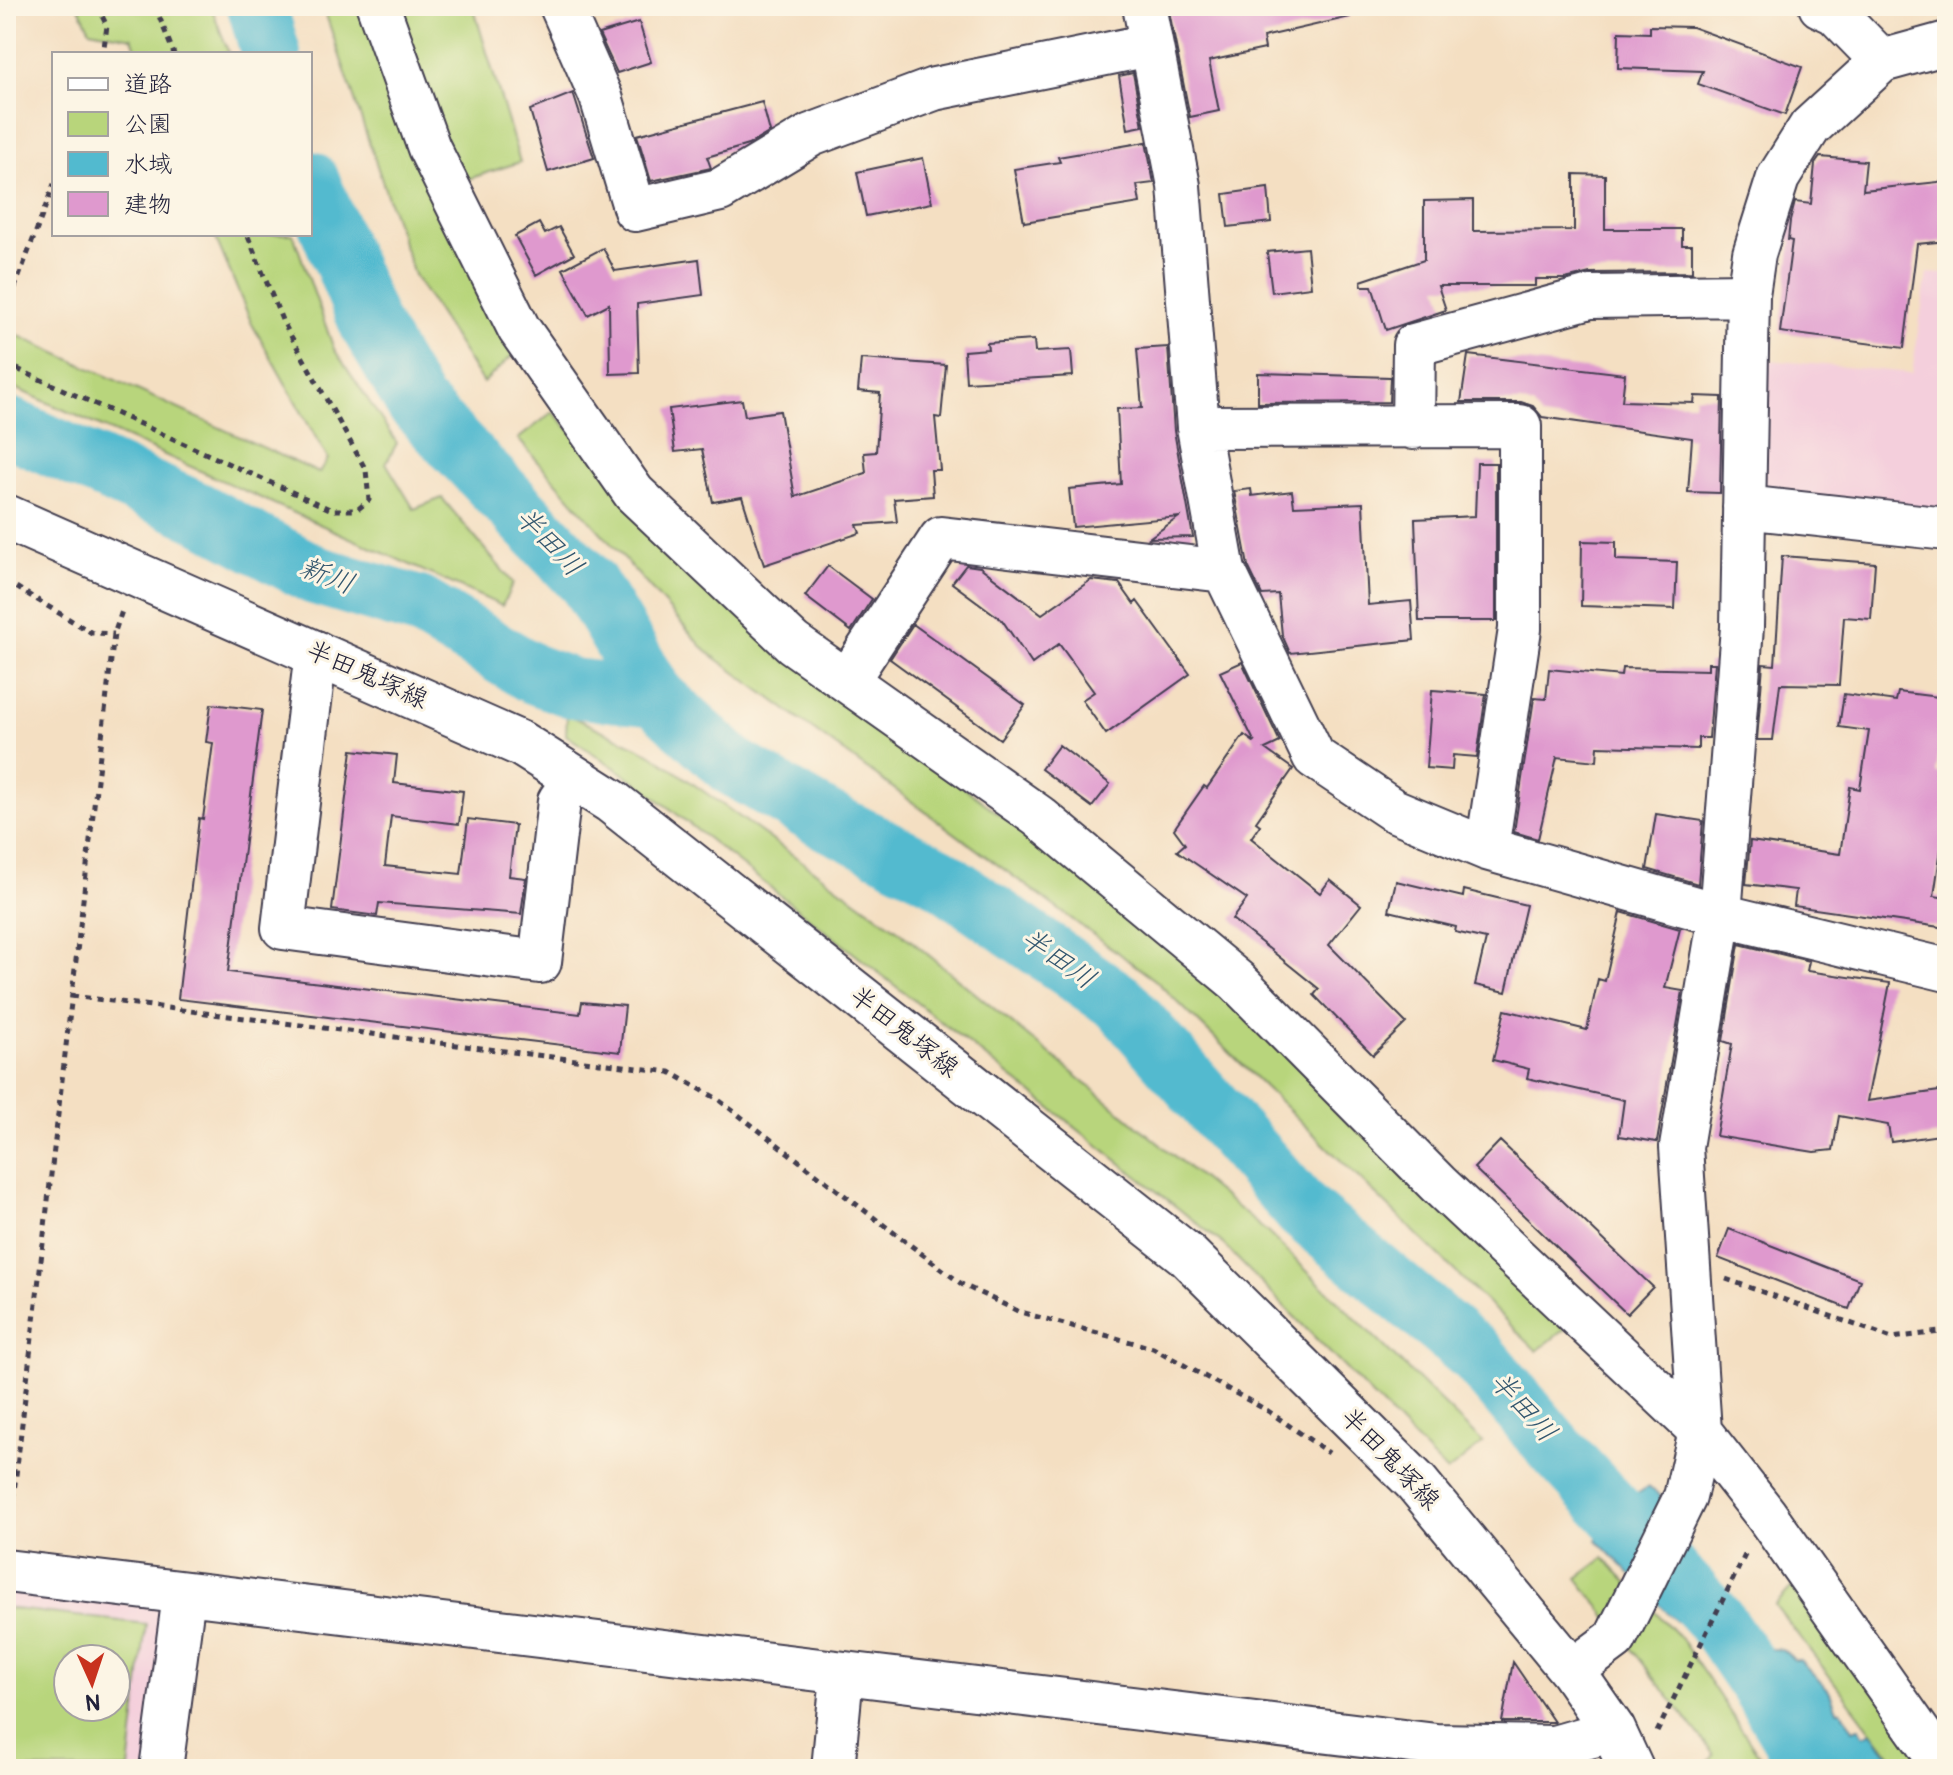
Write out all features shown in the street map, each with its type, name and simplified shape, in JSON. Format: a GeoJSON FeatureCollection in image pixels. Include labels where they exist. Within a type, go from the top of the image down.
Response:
{"type":"FeatureCollection","features":[{"type":"Feature","properties":{"kind":"main road","name":"半田鬼塚線"},"geometry":{"type":"LineString","coordinates":[[6,517],[521,744],[611,801],[1187,1255],[1416,1482],[1633,1746]]}},
{"type":"Feature","properties":{"kind":"street"},"geometry":{"type":"LineString","coordinates":[[378,6],[429,148],[519,329],[634,493],[793,643],[1038,816],[1237,981],[1438,1184],[1700,1431],[1766,1515],[1945,1769]]}},
{"type":"Feature","properties":{"kind":"street"},"geometry":{"type":"LineString","coordinates":[[561,6],[601,97],[635,210],[720,190],[811,135],[934,89],[1147,26],[1179,186],[1198,427],[1224,571],[1314,757],[1393,810],[1487,849],[1720,915],[1947,970]]}},
{"type":"Feature","properties":{"kind":"street"},"geometry":{"type":"LineString","coordinates":[[1820,6],[1835,13],[1882,61]]}},
{"type":"Feature","properties":{"kind":"street"},"geometry":{"type":"LineString","coordinates":[[1572,1671],[1615,1639],[1685,1497],[1700,1431],[1681,1147],[1720,915],[1742,627],[1748,295],[1754,254],[1778,178],[1810,127],[1882,61],[1944,41]]}},
{"type":"Feature","properties":{"kind":"street"},"geometry":{"type":"LineString","coordinates":[[1413,428],[1414,345],[1590,297],[1748,295]]}},
{"type":"Feature","properties":{"kind":"street"},"geometry":{"type":"LineString","coordinates":[[1198,427],[1520,426],[1520,629],[1487,849]]}},
{"type":"Feature","properties":{"kind":"street"},"geometry":{"type":"LineString","coordinates":[[1744,507],[1947,529]]}},
{"type":"Feature","properties":{"kind":"street"},"geometry":{"type":"LineString","coordinates":[[847,681],[941,538],[1224,571]]}},
{"type":"Feature","properties":{"kind":"street"},"geometry":{"type":"LineString","coordinates":[[316,652],[283,928],[540,962],[559,801],[575,778]]}},
{"type":"Feature","properties":{"kind":"street"},"geometry":{"type":"LineString","coordinates":[[7,1558],[184,1595],[1436,1745],[1633,1746]]}},
{"type":"Feature","properties":{"kind":"street"},"geometry":{"type":"LineString","coordinates":[[161,1769],[184,1595]]}},
{"type":"Feature","properties":{"kind":"street"},"geometry":{"type":"LineString","coordinates":[[833,1769],[842,1675]]}},
{"type":"Feature","properties":{"kind":"path"},"geometry":{"type":"LineString","coordinates":[[97,6],[107,26],[103,52]]}},
{"type":"Feature","properties":{"kind":"path"},"geometry":{"type":"LineString","coordinates":[[155,6],[173,52]]}},
{"type":"Feature","properties":{"kind":"path"},"geometry":{"type":"LineString","coordinates":[[6,311],[52,189]]}},
{"type":"Feature","properties":{"kind":"path"},"geometry":{"type":"LineString","coordinates":[[6,364],[332,510],[357,510],[369,500],[366,470],[282,320],[248,236]]}},
{"type":"Feature","properties":{"kind":"path"},"geometry":{"type":"LineString","coordinates":[[7,1558],[114,634],[136,574]]}},
{"type":"Feature","properties":{"kind":"path"},"geometry":{"type":"LineString","coordinates":[[6,581],[92,633],[114,634]]}},
{"type":"Feature","properties":{"kind":"path"},"geometry":{"type":"LineString","coordinates":[[72,996],[670,1072],[716,1098],[963,1285],[1020,1312],[1153,1348],[1268,1411],[1339,1460]]}},
{"type":"Feature","properties":{"kind":"path"},"geometry":{"type":"LineString","coordinates":[[1688,1266],[1892,1338],[1947,1331]]}},
{"type":"Feature","properties":{"kind":"path"},"geometry":{"type":"LineString","coordinates":[[1633,1746],[1766,1515]]}},
{"type":"Feature","properties":{"kind":"shaded area"},"geometry":{"type":"Polygon","coordinates":[[[1927,273],[1947,274],[1947,520],[1758,503],[1757,359],[1912,373],[1927,273]]]}},
{"type":"Feature","properties":{"kind":"shaded area"},"geometry":{"type":"Polygon","coordinates":[[[6,1589],[174,1610],[154,1769],[6,1769],[6,1589]]]}},
{"type":"Feature","properties":{"kind":"green space"},"geometry":{"type":"Polygon","coordinates":[[[78,6],[211,6],[228,52],[137,52],[132,38],[90,30],[78,6]]]}},
{"type":"Feature","properties":{"kind":"green space"},"geometry":{"type":"Polygon","coordinates":[[[323,6],[473,6],[520,162],[459,182],[521,348],[483,383],[414,275],[323,6]]]}},
{"type":"Feature","properties":{"kind":"green space"},"geometry":{"type":"Polygon","coordinates":[[[215,236],[294,236],[334,349],[397,443],[386,463],[414,509],[442,498],[513,583],[502,606],[6,384],[6,330],[319,473],[328,459],[252,324],[215,236]]]}},
{"type":"Feature","properties":{"kind":"green space"},"geometry":{"type":"Polygon","coordinates":[[[553,412],[775,646],[1217,977],[1566,1328],[1537,1351],[1155,980],[706,651],[518,439],[553,412]]]}},
{"type":"Feature","properties":{"kind":"green space"},"geometry":{"type":"Polygon","coordinates":[[[567,714],[650,753],[898,930],[1267,1232],[1483,1443],[1447,1472],[1221,1242],[636,782],[566,735],[567,714]]]}},
{"type":"Feature","properties":{"kind":"green space"},"geometry":{"type":"Polygon","coordinates":[[[1604,1558],[1681,1639],[1768,1769],[1703,1769],[1714,1755],[1577,1578],[1604,1558]]]}},
{"type":"Feature","properties":{"kind":"green space"},"geometry":{"type":"Polygon","coordinates":[[[1817,1560],[1947,1730],[1947,1769],[1901,1769],[1775,1605],[1817,1560]]]}},
{"type":"Feature","properties":{"kind":"green space"},"geometry":{"type":"Polygon","coordinates":[[[6,1608],[146,1624],[129,1769],[6,1769],[6,1608]]]}},
{"type":"Feature","properties":{"kind":"water"},"geometry":{"type":"Polygon","coordinates":[[[1648,1487],[1660,1495],[1678,1568],[1684,1568],[1685,1577],[1704,1594],[1715,1595],[1736,1621],[1746,1625],[1744,1634],[1756,1650],[1781,1650],[1794,1660],[1800,1660],[1829,1691],[1837,1710],[1841,1710],[1853,1730],[1859,1728],[1864,1736],[1872,1732],[1898,1769],[1801,1769],[1799,1760],[1772,1726],[1741,1668],[1730,1669],[1727,1665],[1739,1644],[1702,1618],[1693,1619],[1686,1613],[1676,1621],[1597,1540],[1627,1500],[1648,1487]]]}},
{"type":"Feature","properties":{"kind":"building"},"geometry":{"type":"Polygon","coordinates":[[[1168,6],[1349,6],[1350,17],[1263,37],[1265,49],[1209,61],[1219,111],[1190,117],[1168,6]]]}},
{"type":"Feature","properties":{"kind":"building"},"geometry":{"type":"Polygon","coordinates":[[[639,22],[651,62],[617,73],[599,34],[639,22]]]}},
{"type":"Feature","properties":{"kind":"building"},"geometry":{"type":"Polygon","coordinates":[[[1650,26],[1692,27],[1802,67],[1785,115],[1698,84],[1703,71],[1618,68],[1619,32],[1650,33],[1650,26]]]}},
{"type":"Feature","properties":{"kind":"building"},"geometry":{"type":"Polygon","coordinates":[[[1133,73],[1143,126],[1128,129],[1119,76],[1133,73]]]}},
{"type":"Feature","properties":{"kind":"building"},"geometry":{"type":"Polygon","coordinates":[[[573,93],[594,158],[548,172],[530,110],[573,93]]]}},
{"type":"Feature","properties":{"kind":"building"},"geometry":{"type":"Polygon","coordinates":[[[762,102],[770,132],[748,145],[707,157],[711,168],[651,181],[637,135],[762,102]]]}},
{"type":"Feature","properties":{"kind":"building"},"geometry":{"type":"Polygon","coordinates":[[[1146,142],[1154,183],[1137,185],[1140,203],[1024,222],[1014,169],[1060,162],[1058,157],[1146,142]]]}},
{"type":"Feature","properties":{"kind":"building"},"geometry":{"type":"Polygon","coordinates":[[[1820,157],[1866,161],[1863,190],[1947,181],[1947,241],[1917,244],[1904,348],[1780,332],[1792,241],[1788,240],[1790,221],[1795,202],[1811,204],[1815,164],[1820,157]]]}},
{"type":"Feature","properties":{"kind":"building"},"geometry":{"type":"Polygon","coordinates":[[[923,158],[932,203],[866,216],[857,172],[923,158]]]}},
{"type":"Feature","properties":{"kind":"building"},"geometry":{"type":"Polygon","coordinates":[[[1574,174],[1605,175],[1605,229],[1682,229],[1682,245],[1692,245],[1692,272],[1590,273],[1565,279],[1535,279],[1535,286],[1438,286],[1446,310],[1386,330],[1372,286],[1362,286],[1361,281],[1424,260],[1424,201],[1473,200],[1473,231],[1574,230],[1574,174]]]}},
{"type":"Feature","properties":{"kind":"building"},"geometry":{"type":"Polygon","coordinates":[[[1268,188],[1271,222],[1228,227],[1224,194],[1268,188]]]}},
{"type":"Feature","properties":{"kind":"building"},"geometry":{"type":"Polygon","coordinates":[[[539,223],[545,234],[559,227],[574,254],[536,275],[515,236],[539,223]]]}},
{"type":"Feature","properties":{"kind":"building"},"geometry":{"type":"Polygon","coordinates":[[[603,248],[615,271],[699,259],[703,295],[637,304],[639,373],[610,374],[609,304],[588,315],[563,269],[603,248]]]}},
{"type":"Feature","properties":{"kind":"building"},"geometry":{"type":"Polygon","coordinates":[[[1307,248],[1311,287],[1272,292],[1267,252],[1307,248]]]}},
{"type":"Feature","properties":{"kind":"building"},"geometry":{"type":"Polygon","coordinates":[[[1034,340],[1035,352],[1071,350],[1073,376],[966,382],[964,351],[988,349],[987,343],[1034,340]]]}},
{"type":"Feature","properties":{"kind":"building"},"geometry":{"type":"Polygon","coordinates":[[[1168,347],[1174,431],[1193,537],[1149,538],[1179,517],[1073,527],[1069,489],[1121,484],[1117,409],[1142,408],[1137,349],[1168,347]]]}},
{"type":"Feature","properties":{"kind":"building"},"geometry":{"type":"Polygon","coordinates":[[[1468,355],[1625,374],[1622,401],[1694,403],[1695,396],[1722,397],[1720,493],[1688,492],[1692,438],[1542,417],[1533,406],[1521,402],[1461,402],[1468,355]]]}},
{"type":"Feature","properties":{"kind":"building"},"geometry":{"type":"Polygon","coordinates":[[[861,359],[946,365],[941,418],[935,417],[940,470],[931,470],[933,496],[894,499],[897,522],[857,525],[860,533],[764,565],[742,497],[713,502],[702,449],[675,452],[669,409],[742,400],[745,416],[780,411],[795,497],[866,473],[864,453],[876,452],[880,393],[858,391],[861,359]]]}},
{"type":"Feature","properties":{"kind":"building"},"geometry":{"type":"Polygon","coordinates":[[[1258,373],[1390,377],[1389,402],[1258,403],[1258,373]]]}},
{"type":"Feature","properties":{"kind":"building"},"geometry":{"type":"Polygon","coordinates":[[[1477,463],[1496,463],[1496,621],[1419,621],[1415,519],[1475,516],[1477,463]]]}},
{"type":"Feature","properties":{"kind":"building"},"geometry":{"type":"Polygon","coordinates":[[[1251,489],[1252,496],[1292,491],[1294,506],[1363,503],[1368,605],[1411,601],[1414,640],[1290,653],[1282,635],[1278,594],[1262,595],[1248,566],[1234,491],[1251,489]]]}},
{"type":"Feature","properties":{"kind":"building"},"geometry":{"type":"Polygon","coordinates":[[[1582,541],[1616,542],[1616,560],[1677,562],[1675,609],[1581,606],[1582,541]]]}},
{"type":"Feature","properties":{"kind":"building"},"geometry":{"type":"Polygon","coordinates":[[[1782,556],[1875,563],[1871,619],[1844,617],[1839,685],[1780,684],[1773,740],[1757,740],[1763,664],[1775,665],[1782,556]]]}},
{"type":"Feature","properties":{"kind":"building"},"geometry":{"type":"Polygon","coordinates":[[[966,565],[980,567],[1042,614],[1091,580],[1119,583],[1134,604],[1137,601],[1190,674],[1106,734],[1082,700],[1094,692],[1059,644],[1032,664],[1002,620],[952,583],[966,565]]]}},
{"type":"Feature","properties":{"kind":"building"},"geometry":{"type":"Polygon","coordinates":[[[828,566],[872,599],[851,631],[805,596],[828,566]]]}},
{"type":"Feature","properties":{"kind":"building"},"geometry":{"type":"Polygon","coordinates":[[[913,624],[1025,705],[1000,739],[890,659],[913,624]]]}},
{"type":"Feature","properties":{"kind":"building"},"geometry":{"type":"Polygon","coordinates":[[[1242,662],[1280,742],[1265,749],[1293,769],[1256,822],[1260,825],[1251,838],[1320,893],[1330,880],[1361,905],[1329,945],[1406,1023],[1373,1055],[1314,995],[1319,989],[1232,919],[1247,899],[1177,851],[1185,844],[1174,829],[1204,786],[1207,788],[1244,735],[1255,743],[1220,672],[1242,662]]]}},
{"type":"Feature","properties":{"kind":"building"},"geometry":{"type":"Polygon","coordinates":[[[1708,663],[1715,663],[1709,738],[1698,738],[1698,749],[1598,746],[1597,761],[1557,757],[1538,839],[1514,832],[1534,698],[1546,699],[1549,669],[1621,676],[1622,668],[1708,670],[1708,663]]]}},
{"type":"Feature","properties":{"kind":"building"},"geometry":{"type":"Polygon","coordinates":[[[1432,690],[1486,694],[1477,757],[1453,755],[1452,770],[1426,768],[1432,690]]]}},
{"type":"Feature","properties":{"kind":"building"},"geometry":{"type":"Polygon","coordinates":[[[1898,692],[1947,698],[1936,773],[1947,774],[1947,842],[1942,842],[1934,896],[1947,898],[1947,928],[1794,906],[1796,890],[1746,884],[1750,841],[1840,854],[1850,787],[1860,789],[1869,731],[1839,727],[1844,694],[1896,701],[1898,692]]]}},
{"type":"Feature","properties":{"kind":"building"},"geometry":{"type":"Polygon","coordinates":[[[211,704],[262,710],[228,972],[580,1014],[582,1002],[625,1006],[620,1052],[178,999],[199,818],[203,819],[213,743],[206,742],[211,704]]]}},
{"type":"Feature","properties":{"kind":"building"},"geometry":{"type":"Polygon","coordinates":[[[1059,745],[1110,784],[1092,807],[1041,769],[1059,745]]]}},
{"type":"Feature","properties":{"kind":"building"},"geometry":{"type":"Polygon","coordinates":[[[352,750],[397,755],[394,783],[463,791],[459,824],[391,816],[385,866],[461,874],[468,819],[515,825],[509,876],[526,878],[521,914],[379,903],[377,916],[332,910],[352,750]]]}},
{"type":"Feature","properties":{"kind":"building"},"geometry":{"type":"Polygon","coordinates":[[[1656,814],[1703,821],[1698,884],[1647,869],[1656,814]]]}},
{"type":"Feature","properties":{"kind":"building"},"geometry":{"type":"Polygon","coordinates":[[[1396,881],[1463,897],[1464,890],[1526,905],[1506,992],[1475,985],[1486,939],[1455,932],[1456,927],[1389,911],[1396,881]]]}},
{"type":"Feature","properties":{"kind":"building"},"geometry":{"type":"Polygon","coordinates":[[[1621,912],[1680,929],[1665,988],[1683,991],[1657,1142],[1619,1136],[1624,1100],[1527,1078],[1529,1069],[1493,1060],[1505,1010],[1587,1030],[1598,979],[1605,981],[1621,912]]]}},
{"type":"Feature","properties":{"kind":"building"},"geometry":{"type":"Polygon","coordinates":[[[1739,944],[1809,961],[1807,971],[1890,983],[1867,1101],[1947,1090],[1947,1134],[1891,1142],[1888,1125],[1839,1116],[1833,1150],[1814,1152],[1716,1136],[1732,1044],[1723,1041],[1739,944]]]}},
{"type":"Feature","properties":{"kind":"building"},"geometry":{"type":"Polygon","coordinates":[[[1500,1141],[1653,1287],[1627,1314],[1474,1168],[1500,1141]]]}},
{"type":"Feature","properties":{"kind":"building"},"geometry":{"type":"Polygon","coordinates":[[[1729,1229],[1860,1280],[1849,1309],[1718,1258],[1729,1229]]]}},
{"type":"Feature","properties":{"kind":"building"},"geometry":{"type":"Polygon","coordinates":[[[1513,1662],[1554,1722],[1502,1722],[1513,1662]]]}},
{"type":"Feature","properties":{"kind":"waterway","name":"半田川"},"geometry":{"type":"LineString","coordinates":[[257,6],[270,52]]}},
{"type":"Feature","properties":{"kind":"waterway","name":"半田川"},"geometry":{"type":"LineString","coordinates":[[312,186],[370,326],[415,403],[588,583],[656,697],[734,767],[824,819],[938,876],[1120,1003],[1303,1211],[1477,1356],[1552,1445],[1713,1617],[1763,1690],[1810,1769]]}},
{"type":"Feature","properties":{"kind":"waterway","name":"新川"},"geometry":{"type":"LineString","coordinates":[[6,426],[198,512],[315,575],[419,606],[533,674],[572,688],[656,697]]}}]}
